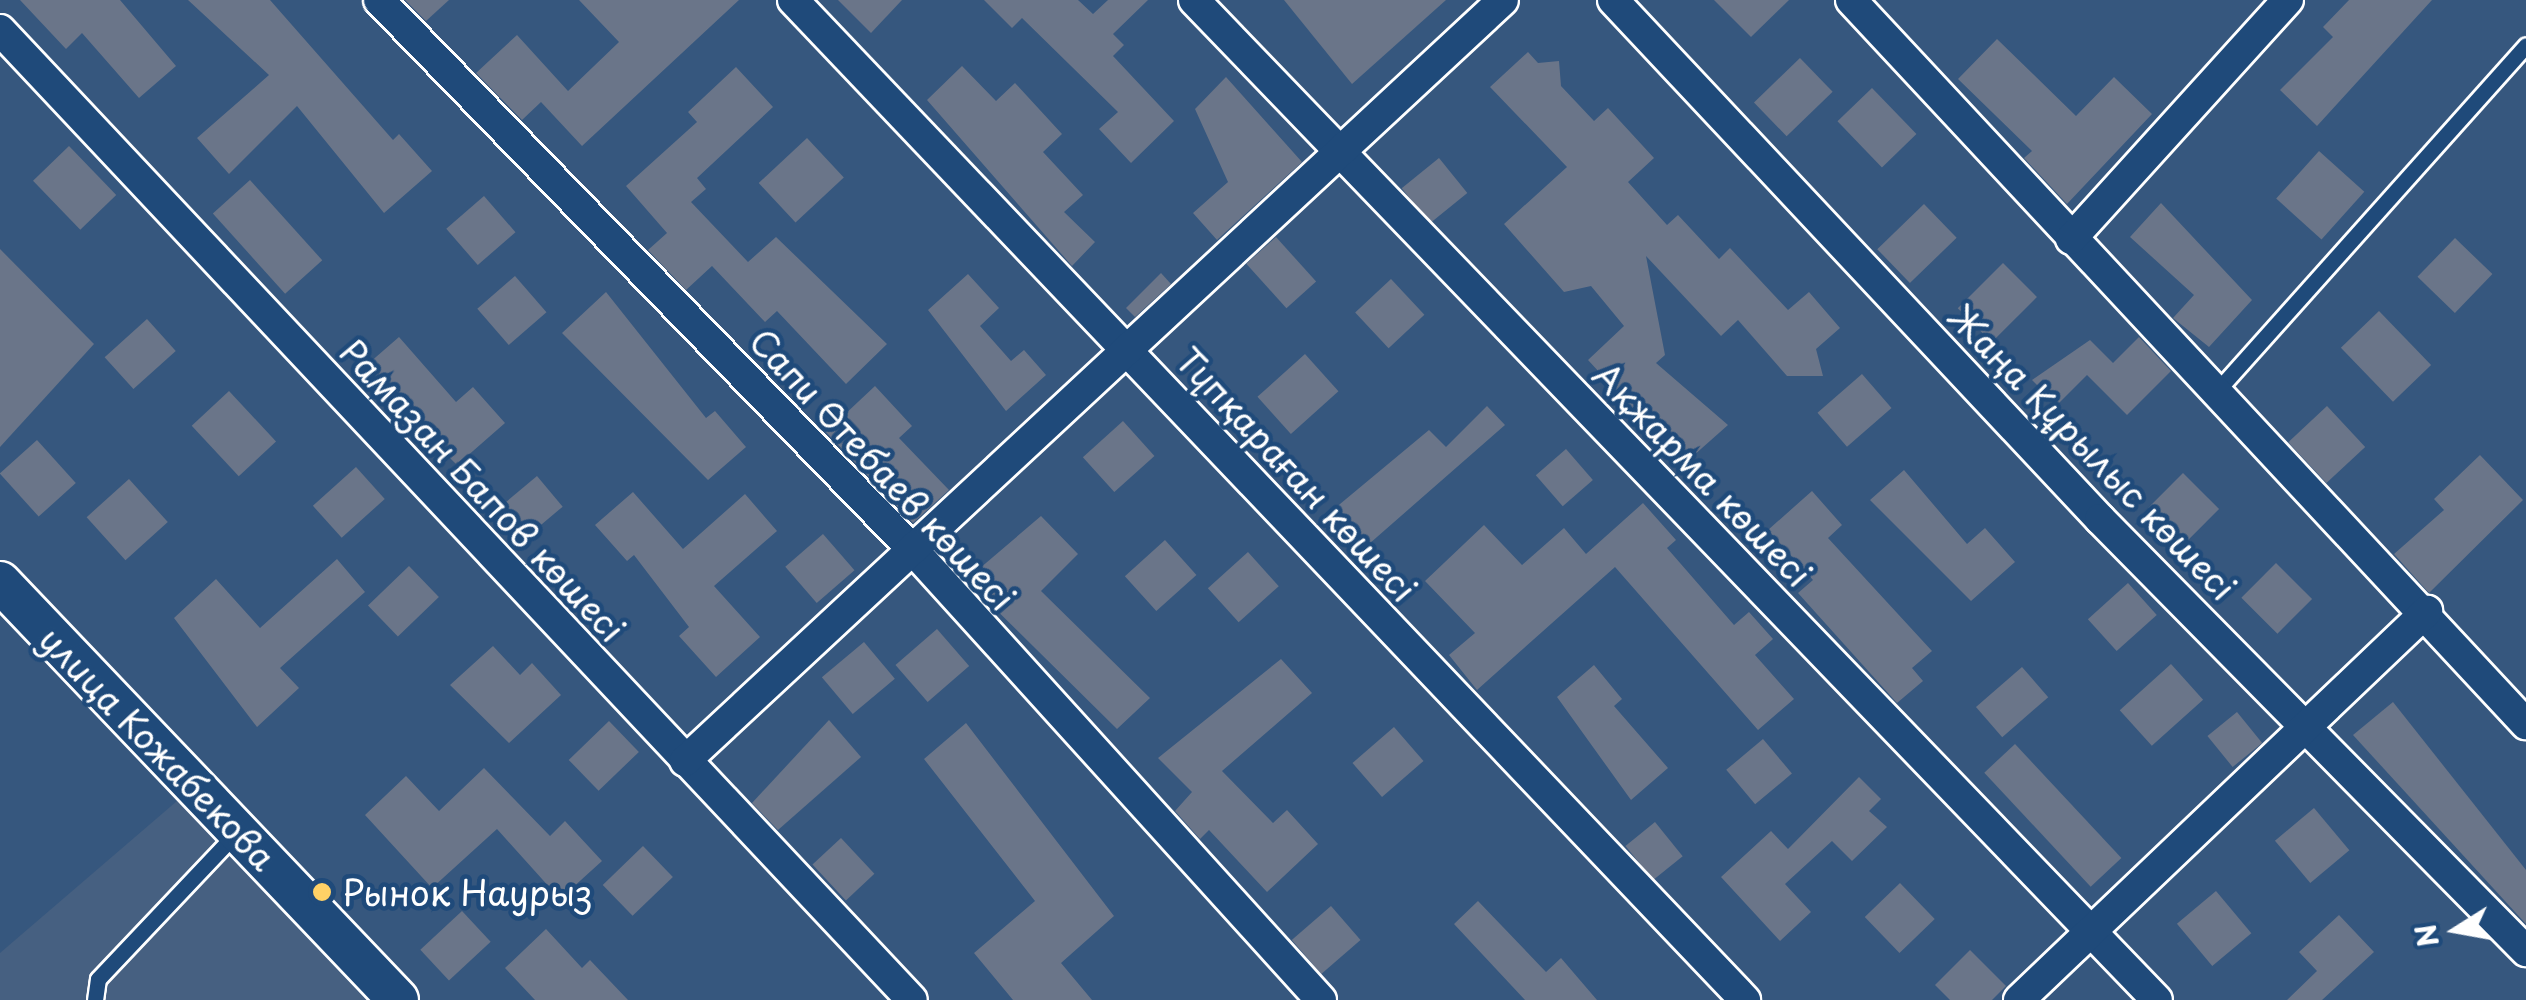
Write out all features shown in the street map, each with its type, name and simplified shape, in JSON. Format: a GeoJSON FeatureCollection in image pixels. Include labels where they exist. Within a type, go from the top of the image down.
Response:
{"type":"FeatureCollection","features":[{"type":"Feature","properties":{"kind":"main road","name":"улица Кожабекова"},"geometry":{"type":"LineString","coordinates":[[0,582],[398,1000]]}},
{"type":"Feature","properties":{"kind":"street","name":"Сапи Өтебаев көшесі"},"geometry":{"type":"LineString","coordinates":[[378,0],[914,551],[1321,1000]]}},
{"type":"Feature","properties":{"kind":"street","name":"Түпқараған көшесі"},"geometry":{"type":"LineString","coordinates":[[793,0],[1132,351],[1745,1000]]}},
{"type":"Feature","properties":{"kind":"street","name":"Ақжарма көшесі"},"geometry":{"type":"LineString","coordinates":[[1194,0],[2157,1000]]}},
{"type":"Feature","properties":{"kind":"street"},"geometry":{"type":"LineString","coordinates":[[685,761],[1132,351],[1503,0]]}},
{"type":"Feature","properties":{"kind":"street","name":"Жаңа Құрылыс көшесі"},"geometry":{"type":"LineString","coordinates":[[1613,0],[2100,519],[2307,722],[2526,951]]}},
{"type":"Feature","properties":{"kind":"street"},"geometry":{"type":"LineString","coordinates":[[1851,0],[2071,239],[2522,713]]}},
{"type":"Feature","properties":{"kind":"street"},"geometry":{"type":"LineString","coordinates":[[2071,239],[2288,0]]}},
{"type":"Feature","properties":{"kind":"street","name":"Рамазан Бапов көшесі"},"geometry":{"type":"LineString","coordinates":[[0,30],[912,1000]]}},
{"type":"Feature","properties":{"kind":"street"},"geometry":{"type":"LineString","coordinates":[[2019,1000],[2428,611]]}},
{"type":"Feature","properties":{"kind":"lane"},"geometry":{"type":"LineString","coordinates":[[2216,392],[2526,44]]}},
{"type":"Feature","properties":{"kind":"lane"},"geometry":{"type":"LineString","coordinates":[[96,1000],[98,979],[238,832]]}},
{"type":"Feature","properties":{"kind":"shaded area"},"geometry":{"type":"Polygon","coordinates":[[[177,801],[366,1000],[0,1000],[0,953],[177,801]]]}},
{"type":"Feature","properties":{"kind":"building"},"geometry":{"type":"Polygon","coordinates":[[[20,0],[120,0],[176,66],[139,98],[82,33],[66,49],[20,0]]]}},
{"type":"Feature","properties":{"kind":"building"},"geometry":{"type":"Polygon","coordinates":[[[188,0],[270,0],[393,140],[399,134],[432,171],[384,213],[297,106],[229,174],[197,138],[269,75],[188,0]]]}},
{"type":"Feature","properties":{"kind":"building"},"geometry":{"type":"Polygon","coordinates":[[[405,0],[449,0],[426,21],[405,0]]]}},
{"type":"Feature","properties":{"kind":"building"},"geometry":{"type":"Polygon","coordinates":[[[579,0],[739,0],[582,146],[541,102],[522,120],[476,73],[517,35],[568,91],[619,42],[579,0]]]}},
{"type":"Feature","properties":{"kind":"building"},"geometry":{"type":"Polygon","coordinates":[[[838,0],[902,0],[871,33],[838,0]]]}},
{"type":"Feature","properties":{"kind":"building"},"geometry":{"type":"Polygon","coordinates":[[[984,0],[1078,0],[1093,14],[1108,0],[1148,0],[1113,34],[1124,45],[1113,56],[1174,121],[1131,163],[1099,129],[1118,112],[1022,18],[1012,28],[984,0]]]}},
{"type":"Feature","properties":{"kind":"building"},"geometry":{"type":"Polygon","coordinates":[[[1284,0],[1446,0],[1352,84],[1284,0]]]}},
{"type":"Feature","properties":{"kind":"building"},"geometry":{"type":"Polygon","coordinates":[[[1714,0],[1789,0],[1751,37],[1714,0]]]}},
{"type":"Feature","properties":{"kind":"building"},"geometry":{"type":"Polygon","coordinates":[[[2349,0],[2432,0],[2317,126],[2280,90],[2333,37],[2323,27],[2349,0]]]}},
{"type":"Feature","properties":{"kind":"building"},"geometry":{"type":"Polygon","coordinates":[[[1997,39],[2076,116],[2114,77],[2152,114],[2067,204],[2024,158],[2032,151],[1958,79],[1997,39]]]}},
{"type":"Feature","properties":{"kind":"building"},"geometry":{"type":"Polygon","coordinates":[[[1528,52],[1538,63],[1559,61],[1561,86],[1594,121],[1608,108],[1654,158],[1628,182],[1667,225],[1678,215],[1719,259],[1730,248],[1788,310],[1809,292],[1840,328],[1816,349],[1823,376],[1787,376],[1738,320],[1721,336],[1646,256],[1665,355],[1656,363],[1728,425],[1684,464],[1588,360],[1624,326],[1591,286],[1564,292],[1504,224],[1567,167],[1490,87],[1528,52]]]}},
{"type":"Feature","properties":{"kind":"building"},"geometry":{"type":"Polygon","coordinates":[[[1800,58],[1833,92],[1787,136],[1754,102],[1800,58]]]}},
{"type":"Feature","properties":{"kind":"building"},"geometry":{"type":"Polygon","coordinates":[[[962,66],[996,101],[1015,83],[1062,134],[1043,152],[1083,195],[1064,212],[1095,242],[1072,266],[927,100],[962,66]]]}},
{"type":"Feature","properties":{"kind":"building"},"geometry":{"type":"Polygon","coordinates":[[[736,67],[773,107],[697,178],[706,189],[691,202],[748,262],[776,237],[887,344],[846,384],[777,311],[765,322],[712,266],[686,290],[648,250],[667,233],[626,186],[697,122],[688,112],[736,67]]]}},
{"type":"Feature","properties":{"kind":"building"},"geometry":{"type":"Polygon","coordinates":[[[1226,77],[1302,162],[1217,240],[1193,213],[1228,182],[1195,109],[1226,77]]]}},
{"type":"Feature","properties":{"kind":"building"},"geometry":{"type":"Polygon","coordinates":[[[1872,88],[1916,134],[1882,167],[1837,121],[1872,88]]]}},
{"type":"Feature","properties":{"kind":"building"},"geometry":{"type":"Polygon","coordinates":[[[807,138],[844,177],[796,223],[759,183],[807,138]]]}},
{"type":"Feature","properties":{"kind":"building"},"geometry":{"type":"Polygon","coordinates":[[[69,146],[116,195],[80,230],[33,181],[69,146]]]}},
{"type":"Feature","properties":{"kind":"building"},"geometry":{"type":"Polygon","coordinates":[[[2319,151],[2364,192],[2322,239],[2276,199],[2319,151]]]}},
{"type":"Feature","properties":{"kind":"building"},"geometry":{"type":"Polygon","coordinates":[[[1439,158],[1467,193],[1430,223],[1402,188],[1439,158]]]}},
{"type":"Feature","properties":{"kind":"building"},"geometry":{"type":"Polygon","coordinates":[[[250,180],[322,260],[285,294],[213,213],[250,180]]]}},
{"type":"Feature","properties":{"kind":"building"},"geometry":{"type":"Polygon","coordinates":[[[484,196],[515,232],[478,265],[446,229],[484,196]]]}},
{"type":"Feature","properties":{"kind":"building"},"geometry":{"type":"Polygon","coordinates":[[[2161,203],[2252,300],[2209,347],[2173,318],[2194,295],[2130,237],[2161,203]]]}},
{"type":"Feature","properties":{"kind":"building"},"geometry":{"type":"Polygon","coordinates":[[[1924,204],[1957,238],[1910,283],[1877,249],[1924,204]]]}},
{"type":"Feature","properties":{"kind":"building"},"geometry":{"type":"Polygon","coordinates":[[[1276,237],[1316,282],[1286,308],[1246,264],[1276,237]]]}},
{"type":"Feature","properties":{"kind":"building"},"geometry":{"type":"Polygon","coordinates":[[[2455,238],[2492,274],[2455,313],[2417,277],[2455,238]]]}},
{"type":"Feature","properties":{"kind":"building"},"geometry":{"type":"Polygon","coordinates":[[[0,249],[94,344],[0,447],[0,249]]]}},
{"type":"Feature","properties":{"kind":"building"},"geometry":{"type":"Polygon","coordinates":[[[2003,263],[2037,297],[1992,342],[1958,308],[2003,263]]]}},
{"type":"Feature","properties":{"kind":"building"},"geometry":{"type":"Polygon","coordinates":[[[1161,273],[1171,284],[1135,317],[1126,308],[1161,273]]]}},
{"type":"Feature","properties":{"kind":"building"},"geometry":{"type":"Polygon","coordinates":[[[968,274],[999,308],[980,326],[1011,361],[1024,350],[1046,375],[1006,411],[928,310],[968,274]]]}},
{"type":"Feature","properties":{"kind":"building"},"geometry":{"type":"Polygon","coordinates":[[[515,276],[546,312],[509,345],[477,309],[515,276]]]}},
{"type":"Feature","properties":{"kind":"building"},"geometry":{"type":"Polygon","coordinates":[[[1391,279],[1424,315],[1389,348],[1355,312],[1391,279]]]}},
{"type":"Feature","properties":{"kind":"building"},"geometry":{"type":"Polygon","coordinates":[[[606,292],[706,418],[715,411],[746,447],[708,480],[562,333],[606,292]]]}},
{"type":"Feature","properties":{"kind":"building"},"geometry":{"type":"Polygon","coordinates":[[[2379,311],[2431,365],[2393,402],[2341,348],[2379,311]]]}},
{"type":"Feature","properties":{"kind":"building"},"geometry":{"type":"Polygon","coordinates":[[[147,319],[176,351],[133,389],[105,357],[147,319]]]}},
{"type":"Feature","properties":{"kind":"building"},"geometry":{"type":"Polygon","coordinates":[[[399,337],[456,402],[473,387],[505,423],[457,465],[361,370],[399,337]]]}},
{"type":"Feature","properties":{"kind":"building"},"geometry":{"type":"Polygon","coordinates":[[[2139,337],[2171,371],[2127,415],[2087,375],[2057,405],[2032,380],[2090,340],[2113,363],[2139,337]]]}},
{"type":"Feature","properties":{"kind":"building"},"geometry":{"type":"Polygon","coordinates":[[[1305,354],[1338,391],[1291,434],[1257,397],[1305,354]]]}},
{"type":"Feature","properties":{"kind":"building"},"geometry":{"type":"Polygon","coordinates":[[[1862,374],[1892,408],[1847,447],[1817,413],[1862,374]]]}},
{"type":"Feature","properties":{"kind":"building"},"geometry":{"type":"Polygon","coordinates":[[[875,386],[912,426],[899,438],[949,490],[913,523],[826,432],[875,386]]]}},
{"type":"Feature","properties":{"kind":"building"},"geometry":{"type":"Polygon","coordinates":[[[229,391],[276,441],[239,476],[192,426],[229,391]]]}},
{"type":"Feature","properties":{"kind":"building"},"geometry":{"type":"Polygon","coordinates":[[[1487,406],[1505,425],[1361,551],[1328,514],[1429,430],[1446,447],[1487,406]]]}},
{"type":"Feature","properties":{"kind":"building"},"geometry":{"type":"Polygon","coordinates":[[[2327,406],[2365,447],[2326,483],[2288,442],[2327,406]]]}},
{"type":"Feature","properties":{"kind":"building"},"geometry":{"type":"Polygon","coordinates":[[[1123,421],[1154,456],[1114,492],[1083,457],[1123,421]]]}},
{"type":"Feature","properties":{"kind":"building"},"geometry":{"type":"Polygon","coordinates":[[[37,440],[76,483],[39,517],[0,474],[37,440]]]}},
{"type":"Feature","properties":{"kind":"building"},"geometry":{"type":"Polygon","coordinates":[[[1566,449],[1593,480],[1563,506],[1536,475],[1566,449]]]}},
{"type":"Feature","properties":{"kind":"building"},"geometry":{"type":"Polygon","coordinates":[[[2480,455],[2523,500],[2429,593],[2394,554],[2444,510],[2434,499],[2480,455]]]}},
{"type":"Feature","properties":{"kind":"building"},"geometry":{"type":"Polygon","coordinates":[[[356,467],[385,499],[342,538],[313,506],[356,467]]]}},
{"type":"Feature","properties":{"kind":"building"},"geometry":{"type":"Polygon","coordinates":[[[1904,470],[1967,544],[1985,528],[2015,562],[1971,601],[1870,500],[1904,470]]]}},
{"type":"Feature","properties":{"kind":"building"},"geometry":{"type":"Polygon","coordinates":[[[2183,473],[2219,509],[2184,544],[2148,508],[2183,473]]]}},
{"type":"Feature","properties":{"kind":"building"},"geometry":{"type":"Polygon","coordinates":[[[537,476],[563,507],[524,539],[498,509],[537,476]]]}},
{"type":"Feature","properties":{"kind":"building"},"geometry":{"type":"Polygon","coordinates":[[[129,479],[168,522],[125,560],[87,517],[129,479]]]}},
{"type":"Feature","properties":{"kind":"building"},"geometry":{"type":"Polygon","coordinates":[[[1812,491],[1842,525],[1828,538],[1932,651],[1912,668],[1923,681],[1897,703],[1798,593],[1813,580],[1768,530],[1812,491]]]}},
{"type":"Feature","properties":{"kind":"building"},"geometry":{"type":"Polygon","coordinates":[[[633,492],[683,549],[745,494],[777,531],[714,586],[760,637],[716,677],[679,636],[689,627],[634,555],[627,561],[595,525],[633,492]]]}},
{"type":"Feature","properties":{"kind":"building"},"geometry":{"type":"Polygon","coordinates":[[[1643,503],[1676,540],[1667,548],[1734,625],[1749,612],[1773,639],[1755,655],[1794,699],[1758,730],[1615,567],[1477,690],[1449,655],[1475,633],[1425,581],[1484,525],[1522,565],[1564,528],[1586,554],[1643,503]]]}},
{"type":"Feature","properties":{"kind":"building"},"geometry":{"type":"Polygon","coordinates":[[[1041,516],[1078,554],[1041,591],[1150,698],[1117,729],[966,580],[1041,516]]]}},
{"type":"Feature","properties":{"kind":"building"},"geometry":{"type":"Polygon","coordinates":[[[823,534],[854,570],[817,603],[785,567],[823,534]]]}},
{"type":"Feature","properties":{"kind":"building"},"geometry":{"type":"Polygon","coordinates":[[[1165,540],[1196,575],[1156,611],[1125,576],[1165,540]]]}},
{"type":"Feature","properties":{"kind":"building"},"geometry":{"type":"Polygon","coordinates":[[[1248,552],[1279,586],[1239,622],[1208,588],[1248,552]]]}},
{"type":"Feature","properties":{"kind":"building"},"geometry":{"type":"Polygon","coordinates":[[[337,559],[365,592],[280,668],[299,688],[257,727],[174,618],[216,579],[260,628],[337,559]]]}},
{"type":"Feature","properties":{"kind":"building"},"geometry":{"type":"Polygon","coordinates":[[[2276,563],[2312,599],[2277,634],[2241,598],[2276,563]]]}},
{"type":"Feature","properties":{"kind":"building"},"geometry":{"type":"Polygon","coordinates":[[[409,566],[439,597],[398,637],[368,606],[409,566]]]}},
{"type":"Feature","properties":{"kind":"building"},"geometry":{"type":"Polygon","coordinates":[[[2128,583],[2157,615],[2117,651],[2088,619],[2128,583]]]}},
{"type":"Feature","properties":{"kind":"building"},"geometry":{"type":"Polygon","coordinates":[[[937,629],[969,666],[928,702],[895,665],[937,629]]]}},
{"type":"Feature","properties":{"kind":"building"},"geometry":{"type":"Polygon","coordinates":[[[864,642],[895,679],[853,714],[822,677],[864,642]]]}},
{"type":"Feature","properties":{"kind":"building"},"geometry":{"type":"Polygon","coordinates":[[[493,646],[520,675],[532,663],[561,695],[509,743],[450,685],[493,646]]]}},
{"type":"Feature","properties":{"kind":"building"},"geometry":{"type":"Polygon","coordinates":[[[1281,659],[1312,693],[1222,771],[1273,823],[1287,810],[1318,844],[1267,892],[1209,830],[1200,839],[1175,811],[1192,792],[1158,758],[1281,659]]]}},
{"type":"Feature","properties":{"kind":"building"},"geometry":{"type":"Polygon","coordinates":[[[2171,664],[2203,700],[2152,746],[2120,710],[2171,664]]]}},
{"type":"Feature","properties":{"kind":"building"},"geometry":{"type":"Polygon","coordinates":[[[1594,665],[1622,699],[1614,706],[1668,768],[1631,800],[1557,697],[1594,665]]]}},
{"type":"Feature","properties":{"kind":"building"},"geometry":{"type":"Polygon","coordinates":[[[2022,667],[2048,697],[2002,737],[1976,707],[2022,667]]]}},
{"type":"Feature","properties":{"kind":"building"},"geometry":{"type":"Polygon","coordinates":[[[2393,702],[2526,870],[2526,924],[2353,735],[2393,702]]]}},
{"type":"Feature","properties":{"kind":"building"},"geometry":{"type":"Polygon","coordinates":[[[2237,712],[2262,743],[2233,767],[2207,736],[2237,712]]]}},
{"type":"Feature","properties":{"kind":"building"},"geometry":{"type":"Polygon","coordinates":[[[829,720],[861,757],[778,830],[752,803],[829,720]]]}},
{"type":"Feature","properties":{"kind":"building"},"geometry":{"type":"Polygon","coordinates":[[[609,721],[639,752],[599,791],[569,760],[609,721]]]}},
{"type":"Feature","properties":{"kind":"building"},"geometry":{"type":"Polygon","coordinates":[[[966,723],[1114,916],[1061,963],[1092,1000],[1013,1000],[974,953],[1035,901],[924,759],[966,723]]]}},
{"type":"Feature","properties":{"kind":"building"},"geometry":{"type":"Polygon","coordinates":[[[1394,727],[1424,761],[1382,797],[1352,763],[1394,727]]]}},
{"type":"Feature","properties":{"kind":"building"},"geometry":{"type":"Polygon","coordinates":[[[1763,739],[1792,773],[1755,804],[1726,770],[1763,739]]]}},
{"type":"Feature","properties":{"kind":"building"},"geometry":{"type":"Polygon","coordinates":[[[2015,744],[2121,858],[2091,887],[1984,773],[2015,744]]]}},
{"type":"Feature","properties":{"kind":"building"},"geometry":{"type":"Polygon","coordinates":[[[484,768],[550,836],[565,821],[602,861],[560,899],[497,829],[432,888],[365,815],[406,776],[439,811],[484,768]]]}},
{"type":"Feature","properties":{"kind":"building"},"geometry":{"type":"Polygon","coordinates":[[[1859,777],[1881,799],[1869,811],[1887,827],[1852,861],[1832,841],[1785,884],[1811,912],[1780,941],[1721,877],[1771,831],[1788,849],[1859,777]]]}},
{"type":"Feature","properties":{"kind":"building"},"geometry":{"type":"Polygon","coordinates":[[[2314,808],[2349,850],[2310,883],[2275,841],[2314,808]]]}},
{"type":"Feature","properties":{"kind":"building"},"geometry":{"type":"Polygon","coordinates":[[[1655,822],[1683,856],[1653,880],[1625,846],[1655,822]]]}},
{"type":"Feature","properties":{"kind":"building"},"geometry":{"type":"Polygon","coordinates":[[[841,838],[874,874],[846,900],[812,865],[841,838]]]}},
{"type":"Feature","properties":{"kind":"building"},"geometry":{"type":"Polygon","coordinates":[[[643,846],[673,877],[633,916],[603,885],[643,846]]]}},
{"type":"Feature","properties":{"kind":"building"},"geometry":{"type":"Polygon","coordinates":[[[1900,883],[1935,919],[1899,953],[1865,917],[1900,883]]]}},
{"type":"Feature","properties":{"kind":"building"},"geometry":{"type":"Polygon","coordinates":[[[2216,891],[2251,933],[2212,966],[2177,924],[2216,891]]]}},
{"type":"Feature","properties":{"kind":"building"},"geometry":{"type":"Polygon","coordinates":[[[1478,901],[1546,972],[1561,958],[1597,1000],[1525,1000],[1454,924],[1478,901]]]}},
{"type":"Feature","properties":{"kind":"building"},"geometry":{"type":"Polygon","coordinates":[[[1331,906],[1361,940],[1321,974],[1292,940],[1331,906]]]}},
{"type":"Feature","properties":{"kind":"building"},"geometry":{"type":"Polygon","coordinates":[[[462,911],[491,942],[449,981],[420,950],[462,911]]]}},
{"type":"Feature","properties":{"kind":"building"},"geometry":{"type":"Polygon","coordinates":[[[2339,915],[2374,952],[2322,1000],[2287,1000],[2317,971],[2299,952],[2339,915]]]}},
{"type":"Feature","properties":{"kind":"building"},"geometry":{"type":"Polygon","coordinates":[[[546,929],[582,968],[590,960],[628,1000],[535,1000],[505,968],[546,929]]]}},
{"type":"Feature","properties":{"kind":"building"},"geometry":{"type":"Polygon","coordinates":[[[1970,950],[2006,986],[1992,1000],[1950,1000],[1935,985],[1970,950]]]}},
{"type":"Feature","properties":{"kind":"place","name":"Рынок Наурыз"},"geometry":{"type":"Point","coordinates":[322,892]}}]}
